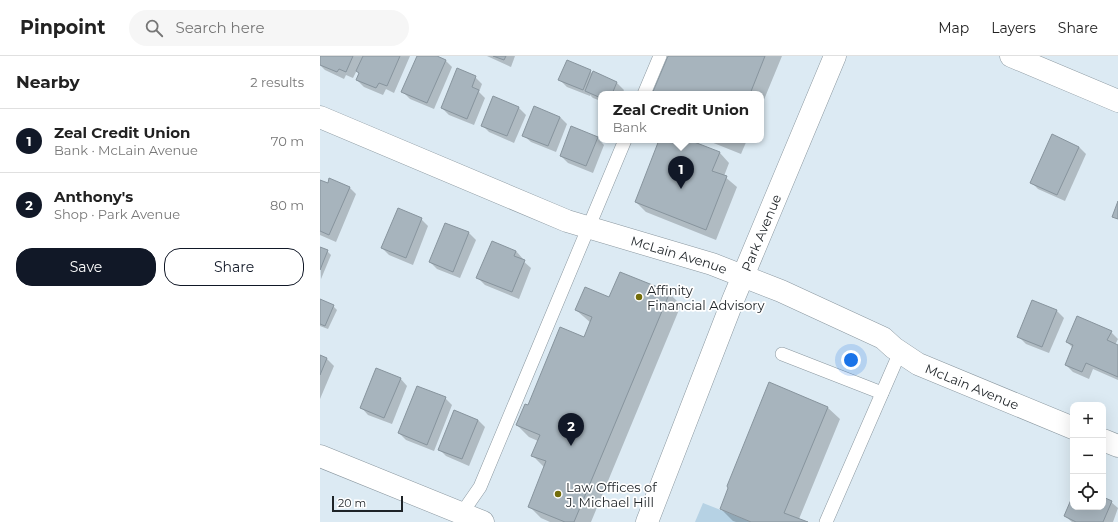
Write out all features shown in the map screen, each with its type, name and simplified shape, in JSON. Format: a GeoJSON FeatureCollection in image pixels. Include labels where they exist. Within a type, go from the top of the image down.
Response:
{"type":"FeatureCollection","features":[{"type":"Feature","properties":{"kind":"street","name":"Park Avenue"},"geometry":{"type":"LineString","coordinates":[[647,522],[733,300],[744,277],[834,56]]}},
{"type":"Feature","properties":{"kind":"street"},"geometry":{"type":"LineString","coordinates":[[1012,56],[1118,101]]}},
{"type":"Feature","properties":{"kind":"street","name":"McLain Avenue"},"geometry":{"type":"LineString","coordinates":[[320,117],[567,221],[712,264],[781,291],[883,338],[918,364],[1070,427]]}},
{"type":"Feature","properties":{"kind":"street"},"geometry":{"type":"LineString","coordinates":[[1106,441],[1118,446]]}},
{"type":"Feature","properties":{"kind":"street"},"geometry":{"type":"LineString","coordinates":[[320,456],[483,522]]}},
{"type":"Feature","properties":{"kind":"lane"},"geometry":{"type":"LineString","coordinates":[[645,91],[660,56]]}},
{"type":"Feature","properties":{"kind":"lane"},"geometry":{"type":"LineString","coordinates":[[462,513],[480,487],[624,143]]}},
{"type":"Feature","properties":{"kind":"lane"},"geometry":{"type":"LineString","coordinates":[[826,522],[900,352]]}},
{"type":"Feature","properties":{"kind":"lane"},"geometry":{"type":"LineString","coordinates":[[782,354],[882,393]]}},
{"type":"Feature","properties":{"kind":"shaded area"},"geometry":{"type":"Polygon","coordinates":[[[703,503],[751,522],[695,522],[703,503]]]}},
{"type":"Feature","properties":{"kind":"building"},"geometry":{"type":"Polygon","coordinates":[[[320,56],[353,56],[346,72],[339,69],[337,72],[320,65],[320,56]]]}},
{"type":"Feature","properties":{"kind":"building"},"geometry":{"type":"Polygon","coordinates":[[[363,56],[400,56],[387,86],[379,83],[376,88],[356,80],[359,73],[356,71],[363,56]]]}},
{"type":"Feature","properties":{"kind":"building"},"geometry":{"type":"Polygon","coordinates":[[[417,56],[437,56],[446,60],[427,103],[401,92],[417,56]]]}},
{"type":"Feature","properties":{"kind":"building"},"geometry":{"type":"Polygon","coordinates":[[[493,56],[506,56],[504,60],[493,56]]]}},
{"type":"Feature","properties":{"kind":"building"},"geometry":{"type":"Polygon","coordinates":[[[668,56],[765,56],[751,91],[653,91],[668,56]]]}},
{"type":"Feature","properties":{"kind":"building"},"geometry":{"type":"Polygon","coordinates":[[[567,60],[591,70],[583,90],[558,80],[567,60]]]}},
{"type":"Feature","properties":{"kind":"building"},"geometry":{"type":"Polygon","coordinates":[[[457,68],[476,76],[472,87],[479,90],[467,119],[441,108],[457,68]]]}},
{"type":"Feature","properties":{"kind":"building"},"geometry":{"type":"Polygon","coordinates":[[[593,71],[617,82],[613,91],[598,91],[598,97],[585,91],[593,71]]]}},
{"type":"Feature","properties":{"kind":"building"},"geometry":{"type":"Polygon","coordinates":[[[493,96],[519,107],[507,136],[481,126],[493,96]]]}},
{"type":"Feature","properties":{"kind":"building"},"geometry":{"type":"Polygon","coordinates":[[[534,106],[560,117],[548,146],[522,136],[534,106]]]}},
{"type":"Feature","properties":{"kind":"building"},"geometry":{"type":"Polygon","coordinates":[[[571,126],[598,137],[586,166],[560,156],[571,126]]]}},
{"type":"Feature","properties":{"kind":"building"},"geometry":{"type":"Polygon","coordinates":[[[1052,134],[1079,147],[1057,195],[1030,183],[1052,134]]]}},
{"type":"Feature","properties":{"kind":"building"},"geometry":{"type":"Polygon","coordinates":[[[658,143],[697,143],[720,152],[712,171],[727,176],[706,230],[635,202],[658,143]]]}},
{"type":"Feature","properties":{"kind":"building"},"geometry":{"type":"Polygon","coordinates":[[[329,178],[350,187],[329,235],[320,231],[320,180],[328,183],[329,178]]]}},
{"type":"Feature","properties":{"kind":"building"},"geometry":{"type":"Polygon","coordinates":[[[1118,201],[1118,219],[1112,217],[1118,201]]]}},
{"type":"Feature","properties":{"kind":"building"},"geometry":{"type":"Polygon","coordinates":[[[398,208],[422,218],[406,258],[381,248],[398,208]]]}},
{"type":"Feature","properties":{"kind":"building"},"geometry":{"type":"Polygon","coordinates":[[[445,223],[469,232],[453,272],[429,262],[445,223]]]}},
{"type":"Feature","properties":{"kind":"building"},"geometry":{"type":"Polygon","coordinates":[[[492,241],[516,251],[514,256],[525,260],[512,292],[476,278],[492,241]]]}},
{"type":"Feature","properties":{"kind":"building"},"geometry":{"type":"Polygon","coordinates":[[[320,247],[328,250],[320,270],[320,247]]]}},
{"type":"Feature","properties":{"kind":"building"},"geometry":{"type":"Polygon","coordinates":[[[620,272],[670,292],[574,522],[565,522],[528,507],[546,461],[531,456],[540,435],[516,425],[525,404],[528,405],[560,327],[584,337],[592,317],[575,310],[585,287],[609,297],[620,272]]]}},
{"type":"Feature","properties":{"kind":"building"},"geometry":{"type":"Polygon","coordinates":[[[320,299],[334,305],[325,326],[320,324],[320,299]]]}},
{"type":"Feature","properties":{"kind":"building"},"geometry":{"type":"Polygon","coordinates":[[[1032,300],[1057,310],[1042,347],[1017,337],[1032,300]]]}},
{"type":"Feature","properties":{"kind":"building"},"geometry":{"type":"Polygon","coordinates":[[[1077,316],[1112,331],[1107,340],[1118,345],[1118,377],[1086,363],[1082,372],[1065,365],[1073,345],[1066,342],[1077,316]]]}},
{"type":"Feature","properties":{"kind":"building"},"geometry":{"type":"Polygon","coordinates":[[[320,355],[327,358],[320,375],[320,355]]]}},
{"type":"Feature","properties":{"kind":"building"},"geometry":{"type":"Polygon","coordinates":[[[376,368],[401,378],[384,418],[360,408],[376,368]]]}},
{"type":"Feature","properties":{"kind":"building"},"geometry":{"type":"Polygon","coordinates":[[[769,382],[828,407],[784,513],[808,522],[751,522],[720,509],[728,488],[727,486],[769,382]]]}},
{"type":"Feature","properties":{"kind":"building"},"geometry":{"type":"Polygon","coordinates":[[[417,386],[446,397],[427,445],[398,433],[417,386]]]}},
{"type":"Feature","properties":{"kind":"building"},"geometry":{"type":"Polygon","coordinates":[[[454,410],[478,420],[462,459],[438,450],[454,410]]]}},
{"type":"Feature","properties":{"kind":"building"},"geometry":{"type":"Polygon","coordinates":[[[1106,498],[1112,501],[1103,522],[1076,522],[1064,516],[1070,502],[1070,510],[1106,510],[1106,498]]]}},
{"type":"Feature","properties":{"kind":"place","name":"Zeal Credit Union"},"geometry":{"type":"Point","coordinates":[681,189]}},
{"type":"Feature","properties":{"kind":"place","name":"Affinity Financial Advisory"},"geometry":{"type":"Point","coordinates":[639,297]}},
{"type":"Feature","properties":{"kind":"place","name":"Anthony's"},"geometry":{"type":"Point","coordinates":[571,446]}},
{"type":"Feature","properties":{"kind":"place","name":"Law Offices of J. Michael Hill"},"geometry":{"type":"Point","coordinates":[558,494]}}]}
